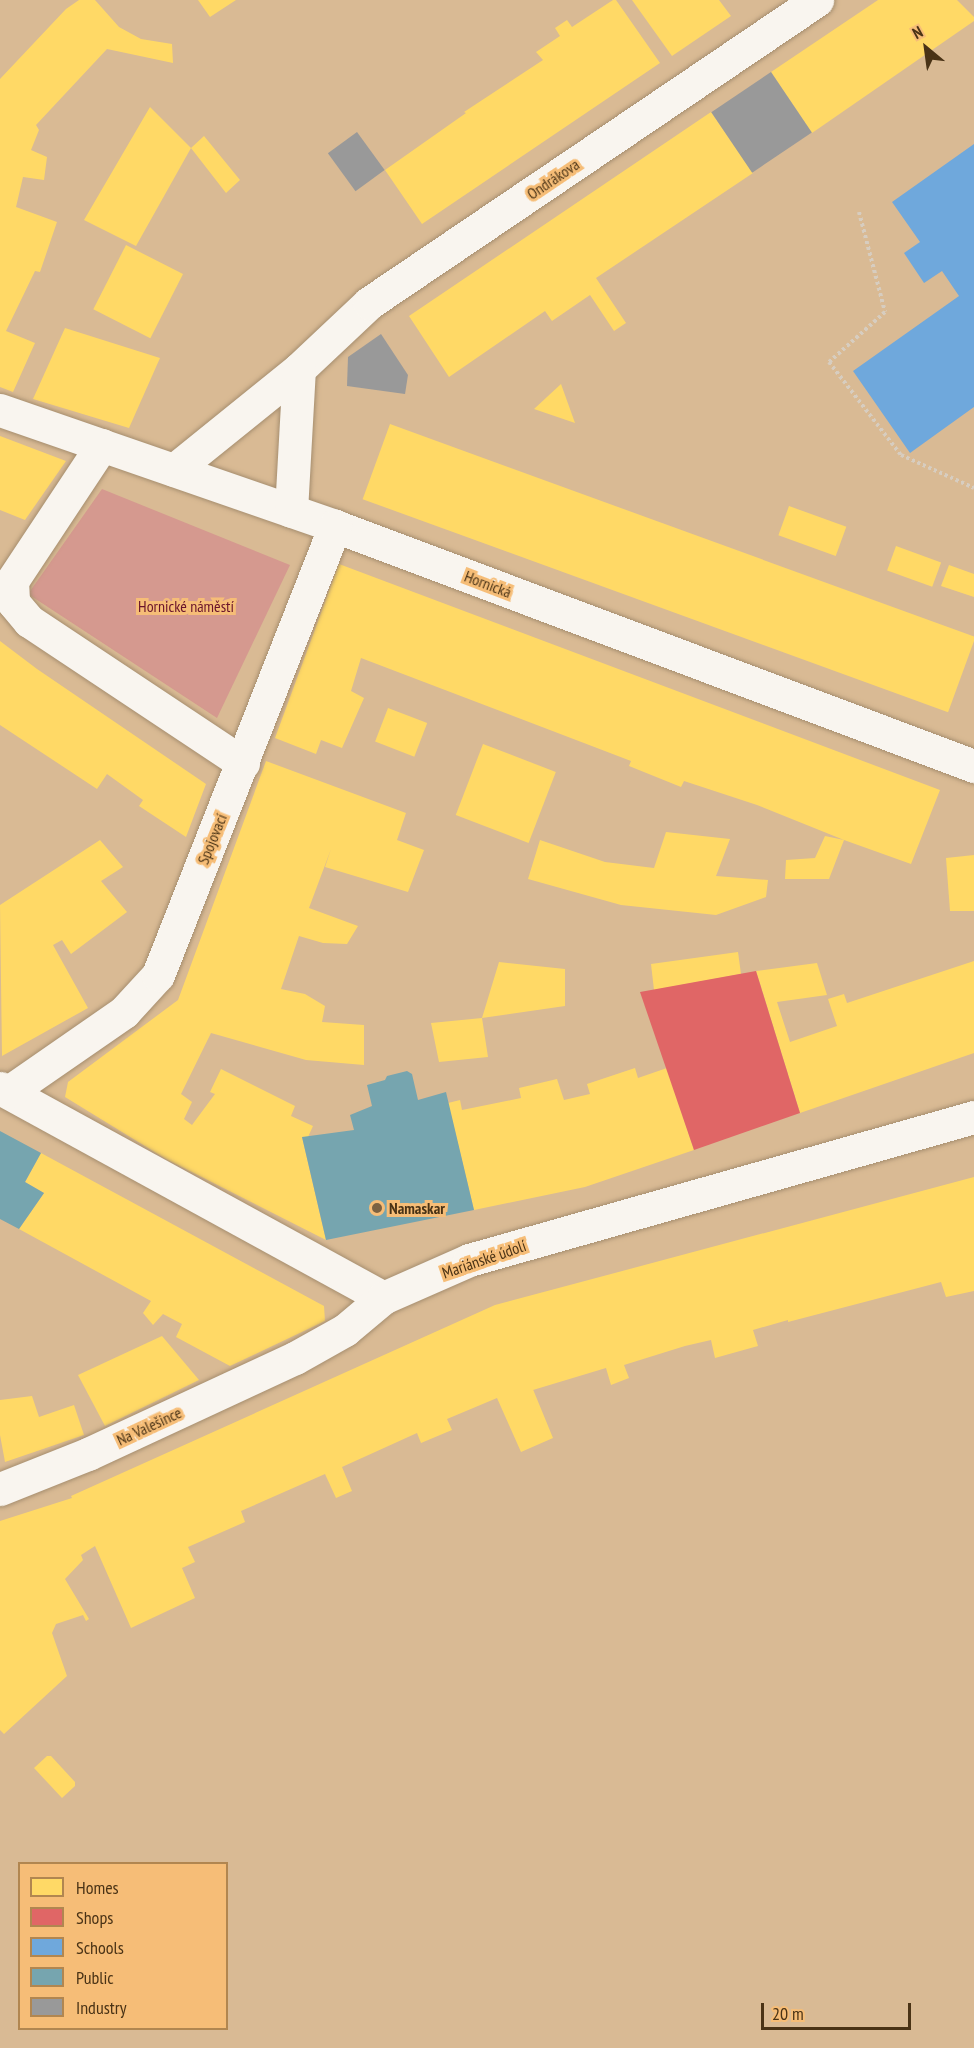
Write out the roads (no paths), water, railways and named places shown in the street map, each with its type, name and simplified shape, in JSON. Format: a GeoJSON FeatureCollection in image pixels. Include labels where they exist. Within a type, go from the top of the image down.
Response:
{"type":"FeatureCollection","features":[{"type":"Feature","properties":{"kind":"street","name":"Ondrákova"},"geometry":{"type":"LineString","coordinates":[[174,470],[298,369],[369,303],[817,0]]}},
{"type":"Feature","properties":{"kind":"street"},"geometry":{"type":"LineString","coordinates":[[291,511],[298,369]]}},
{"type":"Feature","properties":{"kind":"street","name":"Hornická"},"geometry":{"type":"LineString","coordinates":[[0,410],[334,526],[974,766]]}},
{"type":"Feature","properties":{"kind":"street"},"geometry":{"type":"LineString","coordinates":[[102,445],[12,581],[13,602],[29,621],[243,763]]}},
{"type":"Feature","properties":{"kind":"street","name":"Spojovací"},"geometry":{"type":"LineString","coordinates":[[5,1090],[124,1012],[158,975],[334,526]]}},
{"type":"Feature","properties":{"kind":"street"},"geometry":{"type":"LineString","coordinates":[[5,1090],[383,1298]]}},
{"type":"Feature","properties":{"kind":"street","name":"Mariánské údolí"},"geometry":{"type":"LineString","coordinates":[[295,1358],[345,1330],[383,1298],[469,1260],[974,1117]]}},
{"type":"Feature","properties":{"kind":"street","name":"Na Valešince"},"geometry":{"type":"LineString","coordinates":[[0,1489],[88,1454],[295,1358]]}},
{"type":"Feature","properties":{"kind":"place","name":"Namaskar"},"geometry":{"type":"Point","coordinates":[377,1208]}},
{"type":"Feature","properties":{"kind":"park label","name":"Hornické náměstí"},"geometry":{"type":"Point","coordinates":[186,606]}}]}
